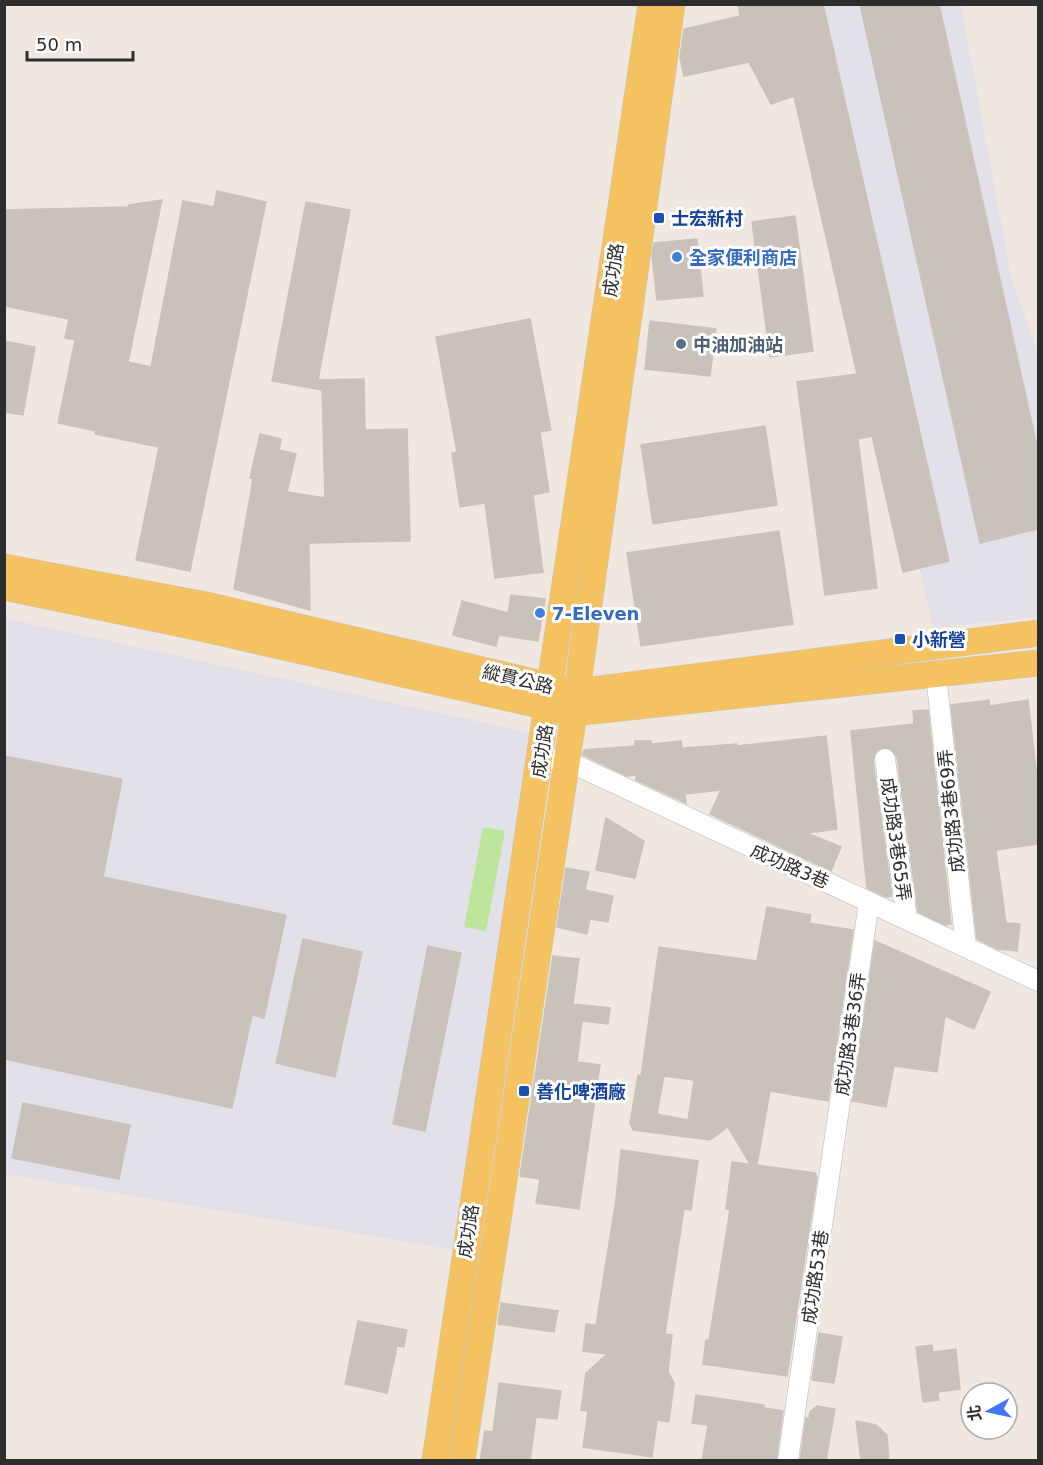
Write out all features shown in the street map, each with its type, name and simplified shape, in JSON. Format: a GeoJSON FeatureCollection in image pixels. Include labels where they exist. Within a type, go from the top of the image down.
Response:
{"type":"FeatureCollection","features":[{"type":"Feature","properties":{"kind":"main road","name":"成功路"},"geometry":{"type":"LineString","coordinates":[[462,1461],[567,761],[562,700],[651,4]]}},
{"type":"Feature","properties":{"kind":"main road","name":"成功路"},"geometry":{"type":"LineString","coordinates":[[435,1461],[541,758],[562,700],[672,4]]}},
{"type":"Feature","properties":{"kind":"main road","name":"縱貫公路"},"geometry":{"type":"LineString","coordinates":[[4,567],[206,605],[562,700],[1038,633]]}},
{"type":"Feature","properties":{"kind":"main road","name":"縱貫公路"},"geometry":{"type":"LineString","coordinates":[[4,587],[562,700],[936,675],[1038,663]]}},
{"type":"Feature","properties":{"kind":"street","name":"成功路3巷69弄"},"geometry":{"type":"LineString","coordinates":[[936,675],[966,947]]}},
{"type":"Feature","properties":{"kind":"street","name":"成功路3巷"},"geometry":{"type":"LineString","coordinates":[[541,758],[567,761],[663,808],[1038,981]]}},
{"type":"Feature","properties":{"kind":"street","name":"成功路3巷65弄"},"geometry":{"type":"LineString","coordinates":[[885,759],[907,919]]}},
{"type":"Feature","properties":{"kind":"street","name":"成功路3巷36弄"},"geometry":{"type":"LineString","coordinates":[[830,1167],[869,902]]}},
{"type":"Feature","properties":{"kind":"street","name":"成功路53巷"},"geometry":{"type":"LineString","coordinates":[[788,1461],[830,1167]]}},
{"type":"Feature","properties":{"kind":"shaded area"},"geometry":{"type":"Polygon","coordinates":[[[791,5],[961,5],[1012,281],[1038,351],[1038,617],[933,628],[791,5]]]}},
{"type":"Feature","properties":{"kind":"shaded area"},"geometry":{"type":"Polygon","coordinates":[[[4,618],[541,735],[466,1159],[453,1250],[5,1174],[4,618]]]}},
{"type":"Feature","properties":{"kind":"green space"},"geometry":{"type":"Polygon","coordinates":[[[483,827],[505,831],[486,931],[464,927],[483,827]]]}},
{"type":"Feature","properties":{"kind":"building"},"geometry":{"type":"Polygon","coordinates":[[[738,4],[823,4],[949,561],[903,572],[872,436],[858,439],[877,588],[825,595],[797,382],[857,374],[794,96],[771,104],[749,62],[684,76],[680,57],[684,29],[740,16],[738,4]]]}},
{"type":"Feature","properties":{"kind":"building"},"geometry":{"type":"Polygon","coordinates":[[[860,4],[939,4],[1036,442],[1038,441],[1038,529],[980,543],[860,4]]]}},
{"type":"Feature","properties":{"kind":"building"},"geometry":{"type":"Polygon","coordinates":[[[217,191],[266,202],[190,571],[136,560],[159,447],[95,434],[96,431],[58,423],[75,340],[65,338],[69,319],[4,306],[4,210],[128,207],[162,200],[128,362],[151,367],[183,201],[214,207],[217,191]]]}},
{"type":"Feature","properties":{"kind":"building"},"geometry":{"type":"Polygon","coordinates":[[[306,202],[350,210],[318,380],[364,379],[365,430],[407,429],[410,541],[309,543],[310,610],[234,589],[253,479],[250,478],[260,434],[281,439],[279,450],[296,454],[287,492],[325,498],[322,390],[272,381],[306,202]]]}},
{"type":"Feature","properties":{"kind":"building"},"geometry":{"type":"Polygon","coordinates":[[[795,216],[813,351],[770,357],[752,222],[795,216]]]}},
{"type":"Feature","properties":{"kind":"building"},"geometry":{"type":"Polygon","coordinates":[[[697,239],[703,296],[657,300],[652,255],[654,243],[697,239]]]}},
{"type":"Feature","properties":{"kind":"building"},"geometry":{"type":"Polygon","coordinates":[[[530,319],[551,430],[540,432],[549,492],[533,495],[543,572],[495,578],[485,503],[460,507],[452,453],[457,452],[436,337],[530,319]]]}},
{"type":"Feature","properties":{"kind":"building"},"geometry":{"type":"Polygon","coordinates":[[[650,321],[716,329],[710,376],[645,369],[650,321]]]}},
{"type":"Feature","properties":{"kind":"building"},"geometry":{"type":"Polygon","coordinates":[[[4,341],[35,347],[23,415],[4,412],[4,341]]]}},
{"type":"Feature","properties":{"kind":"building"},"geometry":{"type":"Polygon","coordinates":[[[765,426],[777,505],[653,524],[641,445],[765,426]]]}},
{"type":"Feature","properties":{"kind":"building"},"geometry":{"type":"Polygon","coordinates":[[[779,531],[793,624],[641,646],[627,553],[779,531]]]}},
{"type":"Feature","properties":{"kind":"building"},"geometry":{"type":"Polygon","coordinates":[[[511,595],[545,599],[538,641],[499,635],[496,646],[453,635],[462,601],[508,613],[511,595]]]}},
{"type":"Feature","properties":{"kind":"building"},"geometry":{"type":"Polygon","coordinates":[[[989,700],[990,706],[1028,700],[1038,786],[1038,844],[996,850],[1006,923],[1020,924],[1017,951],[997,949],[977,939],[951,705],[989,700]]]}},
{"type":"Feature","properties":{"kind":"building"},"geometry":{"type":"Polygon","coordinates":[[[928,710],[951,924],[945,925],[918,912],[897,757],[889,748],[877,750],[873,761],[892,896],[886,897],[867,888],[851,731],[914,724],[913,711],[928,710]]]}},
{"type":"Feature","properties":{"kind":"building"},"geometry":{"type":"Polygon","coordinates":[[[826,736],[837,829],[807,833],[841,847],[831,871],[710,814],[721,790],[685,794],[686,803],[636,780],[636,775],[627,776],[583,755],[584,750],[635,746],[635,741],[651,741],[651,744],[681,741],[682,748],[737,744],[737,746],[826,736]]]}},
{"type":"Feature","properties":{"kind":"building"},"geometry":{"type":"Polygon","coordinates":[[[4,756],[122,779],[103,877],[286,915],[264,1018],[252,1015],[232,1108],[4,1059],[4,756]]]}},
{"type":"Feature","properties":{"kind":"building"},"geometry":{"type":"Polygon","coordinates":[[[606,818],[644,841],[635,878],[596,870],[606,818]]]}},
{"type":"Feature","properties":{"kind":"building"},"geometry":{"type":"Polygon","coordinates":[[[566,868],[589,872],[585,890],[613,896],[608,922],[590,919],[587,934],[557,927],[566,868]]]}},
{"type":"Feature","properties":{"kind":"building"},"geometry":{"type":"Polygon","coordinates":[[[767,907],[811,915],[809,923],[853,930],[828,1101],[770,1091],[757,1165],[815,1173],[817,1178],[787,1376],[703,1364],[730,1210],[726,1209],[732,1162],[750,1164],[728,1127],[710,1140],[633,1130],[630,1123],[638,1075],[641,1076],[659,947],[757,961],[767,907]],[[664,1076],[657,1114],[688,1120],[694,1080],[664,1076]]]}},
{"type":"Feature","properties":{"kind":"building"},"geometry":{"type":"Polygon","coordinates":[[[303,939],[362,952],[335,1077],[276,1063],[303,939]]]}},
{"type":"Feature","properties":{"kind":"building"},"geometry":{"type":"Polygon","coordinates":[[[875,941],[990,992],[974,1029],[945,1016],[937,1072],[894,1066],[886,1107],[852,1101],[875,941]]]}},
{"type":"Feature","properties":{"kind":"building"},"geometry":{"type":"Polygon","coordinates":[[[428,946],[461,953],[425,1131],[393,1124],[428,946]]]}},
{"type":"Feature","properties":{"kind":"building"},"geometry":{"type":"Polygon","coordinates":[[[553,956],[579,959],[573,1004],[610,1008],[608,1024],[582,1021],[577,1062],[600,1065],[579,1209],[536,1203],[540,1179],[520,1176],[553,956]]]}},
{"type":"Feature","properties":{"kind":"building"},"geometry":{"type":"Polygon","coordinates":[[[23,1103],[130,1125],[119,1179],[12,1158],[23,1103]]]}},
{"type":"Feature","properties":{"kind":"building"},"geometry":{"type":"Polygon","coordinates":[[[621,1150],[698,1161],[691,1210],[684,1209],[665,1334],[672,1335],[668,1372],[674,1383],[669,1422],[657,1420],[652,1457],[583,1447],[588,1411],[581,1410],[586,1373],[607,1354],[583,1351],[586,1324],[596,1325],[616,1199],[621,1150]]]}},
{"type":"Feature","properties":{"kind":"building"},"geometry":{"type":"Polygon","coordinates":[[[501,1303],[558,1311],[554,1332],[498,1324],[501,1303]]]}},
{"type":"Feature","properties":{"kind":"building"},"geometry":{"type":"Polygon","coordinates":[[[358,1321],[407,1330],[404,1347],[397,1346],[387,1393],[345,1384],[358,1321]]]}},
{"type":"Feature","properties":{"kind":"building"},"geometry":{"type":"Polygon","coordinates":[[[819,1333],[842,1337],[834,1383],[812,1380],[819,1333]]]}},
{"type":"Feature","properties":{"kind":"building"},"geometry":{"type":"Polygon","coordinates":[[[932,1345],[933,1352],[956,1349],[959,1389],[938,1392],[939,1400],[923,1402],[916,1347],[932,1345]]]}},
{"type":"Feature","properties":{"kind":"building"},"geometry":{"type":"Polygon","coordinates":[[[499,1383],[561,1391],[557,1419],[536,1417],[530,1461],[480,1461],[485,1431],[493,1432],[499,1383]]]}},
{"type":"Feature","properties":{"kind":"building"},"geometry":{"type":"Polygon","coordinates":[[[696,1395],[764,1405],[764,1408],[783,1411],[776,1461],[702,1461],[708,1425],[692,1423],[696,1395]]]}},
{"type":"Feature","properties":{"kind":"building"},"geometry":{"type":"Polygon","coordinates":[[[817,1406],[835,1409],[826,1461],[800,1461],[806,1418],[809,1419],[810,1412],[817,1406]]]}},
{"type":"Feature","properties":{"kind":"building"},"geometry":{"type":"Polygon","coordinates":[[[856,1421],[876,1425],[887,1435],[889,1461],[861,1461],[856,1421]]]}},
{"type":"Feature","properties":{"kind":"place","name":"士宏新村"},"geometry":{"type":"Point","coordinates":[659,218]}},
{"type":"Feature","properties":{"kind":"place","name":"全家便利商店"},"geometry":{"type":"Point","coordinates":[677,257]}},
{"type":"Feature","properties":{"kind":"place","name":"中油加油站"},"geometry":{"type":"Point","coordinates":[681,344]}},
{"type":"Feature","properties":{"kind":"place","name":"7-Eleven"},"geometry":{"type":"Point","coordinates":[540,613]}},
{"type":"Feature","properties":{"kind":"place","name":"小新營"},"geometry":{"type":"Point","coordinates":[900,639]}},
{"type":"Feature","properties":{"kind":"place","name":"善化啤酒廠"},"geometry":{"type":"Point","coordinates":[524,1091]}}]}
